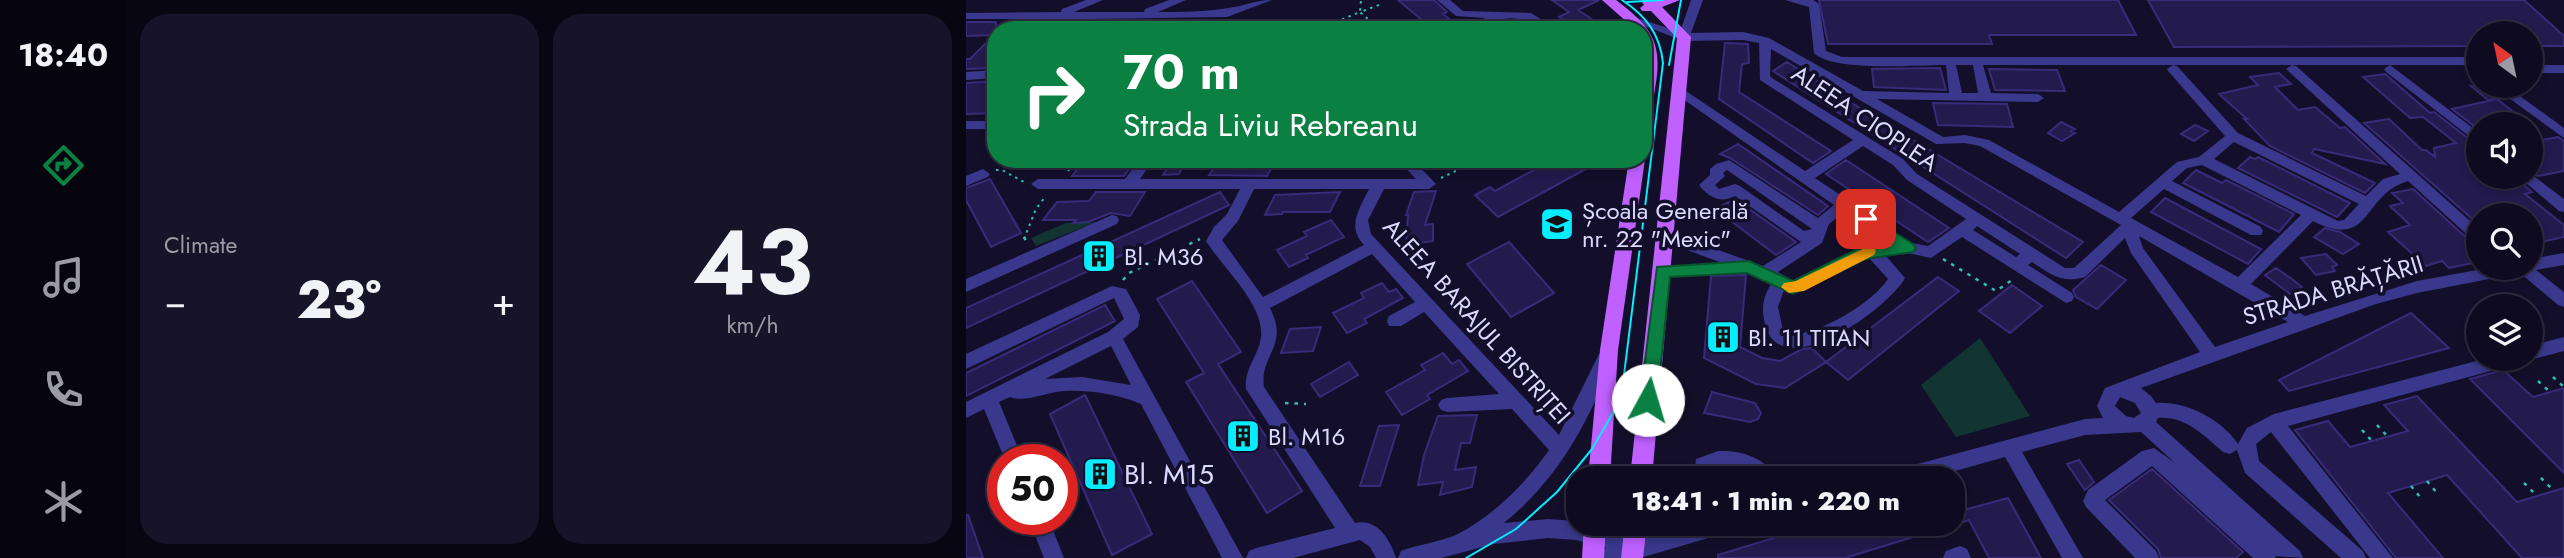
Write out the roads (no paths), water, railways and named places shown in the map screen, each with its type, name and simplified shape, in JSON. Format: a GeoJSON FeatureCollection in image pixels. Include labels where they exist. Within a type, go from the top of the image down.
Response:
{"type":"FeatureCollection","features":[{"type":"Feature","properties":{"kind":"main road"},"geometry":{"type":"LineString","coordinates":[[1608,0],[1635,21]]}},
{"type":"Feature","properties":{"kind":"main road"},"geometry":{"type":"LineString","coordinates":[[1631,17],[1651,3],[1674,0]]}},
{"type":"Feature","properties":{"kind":"main road"},"geometry":{"type":"LineString","coordinates":[[1642,466],[1684,37],[1651,3]]}},
{"type":"Feature","properties":{"kind":"main road"},"geometry":{"type":"LineString","coordinates":[[1600,466],[1609,350],[1636,168]]}},
{"type":"Feature","properties":{"kind":"main road"},"geometry":{"type":"LineString","coordinates":[[1593,558],[1594,536]]}},
{"type":"Feature","properties":{"kind":"main road"},"geometry":{"type":"LineString","coordinates":[[1633,554],[1635,536]]}},
{"type":"Feature","properties":{"kind":"street"},"geometry":{"type":"LineString","coordinates":[[1038,21],[1047,15],[1097,0]]}},
{"type":"Feature","properties":{"kind":"street"},"geometry":{"type":"LineString","coordinates":[[1137,15],[1180,0]]}},
{"type":"Feature","properties":{"kind":"street"},"geometry":{"type":"LineString","coordinates":[[1211,21],[1266,0]]}},
{"type":"Feature","properties":{"kind":"street"},"geometry":{"type":"LineString","coordinates":[[1443,0],[1460,14],[1531,16],[1538,21]]}},
{"type":"Feature","properties":{"kind":"street"},"geometry":{"type":"LineString","coordinates":[[1684,37],[1697,0]]}},
{"type":"Feature","properties":{"kind":"street"},"geometry":{"type":"LineString","coordinates":[[1791,0],[1807,1],[1815,6],[1820,53],[1843,61],[2466,67]]}},
{"type":"Feature","properties":{"kind":"street"},"geometry":{"type":"LineString","coordinates":[[1081,15],[1085,21]]}},
{"type":"Feature","properties":{"kind":"street"},"geometry":{"type":"LineString","coordinates":[[966,16],[1137,15],[1199,21]]}},
{"type":"Feature","properties":{"kind":"street"},"geometry":{"type":"LineString","coordinates":[[1487,21],[1501,15]]}},
{"type":"Feature","properties":{"kind":"street"},"geometry":{"type":"LineString","coordinates":[[1631,17],[1642,21]]}},
{"type":"Feature","properties":{"kind":"street"},"geometry":{"type":"LineString","coordinates":[[1652,25],[1684,37],[1742,36],[1765,41],[1941,141],[1965,139],[1984,143],[2124,223],[2241,284],[2303,323]]}},
{"type":"Feature","properties":{"kind":"street","name":"ALEEA CIOPLEA"},"geometry":{"type":"LineString","coordinates":[[1765,41],[1764,77],[1768,81],[1898,162],[1912,177],[2059,272],[2072,275],[2079,273],[2162,182],[2182,165],[2204,160],[2233,136]]}},
{"type":"Feature","properties":{"kind":"street"},"geometry":{"type":"LineString","coordinates":[[2543,61],[2564,61]]}},
{"type":"Feature","properties":{"kind":"street"},"geometry":{"type":"LineString","coordinates":[[1951,67],[1956,96]]}},
{"type":"Feature","properties":{"kind":"street"},"geometry":{"type":"LineString","coordinates":[[1978,67],[1985,97]]}},
{"type":"Feature","properties":{"kind":"street"},"geometry":{"type":"LineString","coordinates":[[2078,68],[2466,67]]}},
{"type":"Feature","properties":{"kind":"street"},"geometry":{"type":"LineString","coordinates":[[2173,69],[2233,136],[2368,203]]}},
{"type":"Feature","properties":{"kind":"street"},"geometry":{"type":"LineString","coordinates":[[2292,69],[2466,226]]}},
{"type":"Feature","properties":{"kind":"street"},"geometry":{"type":"LineString","coordinates":[[2390,69],[2466,129]]}},
{"type":"Feature","properties":{"kind":"street"},"geometry":{"type":"LineString","coordinates":[[2543,69],[2564,69]]}},
{"type":"Feature","properties":{"kind":"street"},"geometry":{"type":"LineString","coordinates":[[966,76],[987,75]]}},
{"type":"Feature","properties":{"kind":"street"},"geometry":{"type":"LineString","coordinates":[[1679,92],[1908,248]]}},
{"type":"Feature","properties":{"kind":"street","name":"ALEEA CIOPLEA"},"geometry":{"type":"LineString","coordinates":[[1860,95],[2038,98]]}},
{"type":"Feature","properties":{"kind":"street"},"geometry":{"type":"LineString","coordinates":[[2514,98],[2564,134]]}},
{"type":"Feature","properties":{"kind":"street"},"geometry":{"type":"LineString","coordinates":[[966,125],[987,125]]}},
{"type":"Feature","properties":{"kind":"street"},"geometry":{"type":"LineString","coordinates":[[1804,178],[1863,140]]}},
{"type":"Feature","properties":{"kind":"street"},"geometry":{"type":"LineString","coordinates":[[2204,160],[2311,214],[2342,226],[2348,225],[2388,182],[2409,176]]}},
{"type":"Feature","properties":{"kind":"street"},"geometry":{"type":"LineString","coordinates":[[1129,184],[1141,168]]}},
{"type":"Feature","properties":{"kind":"street"},"geometry":{"type":"LineString","coordinates":[[1038,184],[1429,184],[1413,168]]}},
{"type":"Feature","properties":{"kind":"street"},"geometry":{"type":"LineString","coordinates":[[966,181],[983,174]]}},
{"type":"Feature","properties":{"kind":"street"},"geometry":{"type":"LineString","coordinates":[[2162,182],[2256,231]]}},
{"type":"Feature","properties":{"kind":"street"},"geometry":{"type":"LineString","coordinates":[[1250,184],[1233,217],[1219,231],[1214,241],[1268,320],[1270,332],[1253,375],[1255,389],[1350,533]]}},
{"type":"Feature","properties":{"kind":"street","name":"ALEEA BARAJUL BISTRIȚEI"},"geometry":{"type":"LineString","coordinates":[[1379,184],[1361,220],[1364,236],[1513,401],[1561,450]]}},
{"type":"Feature","properties":{"kind":"street"},"geometry":{"type":"LineString","coordinates":[[2541,189],[2564,207]]}},
{"type":"Feature","properties":{"kind":"street"},"geometry":{"type":"LineString","coordinates":[[1662,272],[1756,270],[1810,245],[1817,239],[1823,220],[1844,205]]}},
{"type":"Feature","properties":{"kind":"street"},"geometry":{"type":"LineString","coordinates":[[2241,284],[2311,214]]}},
{"type":"Feature","properties":{"kind":"street"},"geometry":{"type":"LineString","coordinates":[[1665,236],[1756,270],[1793,288],[1871,250],[1908,248],[1931,252],[1976,219]]}},
{"type":"Feature","properties":{"kind":"street"},"geometry":{"type":"LineString","coordinates":[[966,286],[1112,220]]}},
{"type":"Feature","properties":{"kind":"street"},"geometry":{"type":"LineString","coordinates":[[2124,223],[2136,249],[2211,355]]}},
{"type":"Feature","properties":{"kind":"street"},"geometry":{"type":"LineString","coordinates":[[1962,230],[2066,297]]}},
{"type":"Feature","properties":{"kind":"street"},"geometry":{"type":"LineString","coordinates":[[1260,306],[1373,247]]}},
{"type":"Feature","properties":{"kind":"street"},"geometry":{"type":"LineString","coordinates":[[1782,283],[1774,288],[1771,295],[1771,320],[1776,334],[1790,342],[1815,339],[1895,287],[1897,278],[1871,250]]}},
{"type":"Feature","properties":{"kind":"street"},"geometry":{"type":"LineString","coordinates":[[2021,268],[2031,254]]}},
{"type":"Feature","properties":{"kind":"street"},"geometry":{"type":"LineString","coordinates":[[2557,260],[2564,274]]}},
{"type":"Feature","properties":{"kind":"street","name":"STRADA BRĂȚĂRII"},"geometry":{"type":"LineString","coordinates":[[2122,390],[2167,370],[2395,292],[2466,278]]}},
{"type":"Feature","properties":{"kind":"street"},"geometry":{"type":"LineString","coordinates":[[2538,280],[2564,302]]}},
{"type":"Feature","properties":{"kind":"street"},"geometry":{"type":"LineString","coordinates":[[966,362],[1112,292],[1120,293],[1132,315],[1132,322],[1114,337],[966,410]]}},
{"type":"Feature","properties":{"kind":"street"},"geometry":{"type":"LineString","coordinates":[[1395,321],[1425,304]]}},
{"type":"Feature","properties":{"kind":"street"},"geometry":{"type":"LineString","coordinates":[[1114,337],[1233,558]]}},
{"type":"Feature","properties":{"kind":"street"},"geometry":{"type":"LineString","coordinates":[[2543,350],[2564,344]]}},
{"type":"Feature","properties":{"kind":"street"},"geometry":{"type":"LineString","coordinates":[[1461,543],[1521,498],[1561,450],[1582,414],[1609,350]]}},
{"type":"Feature","properties":{"kind":"street"},"geometry":{"type":"LineString","coordinates":[[2141,415],[2151,389],[2167,370]]}},
{"type":"Feature","properties":{"kind":"street"},"geometry":{"type":"LineString","coordinates":[[2356,558],[2252,467],[2246,457],[2249,439],[2256,431],[2274,422],[2466,371]]}},
{"type":"Feature","properties":{"kind":"street"},"geometry":{"type":"LineString","coordinates":[[989,399],[1047,386],[1086,383],[1120,388],[1147,399]]}},
{"type":"Feature","properties":{"kind":"street"},"geometry":{"type":"LineString","coordinates":[[2085,427],[2106,406],[2108,396],[2122,390],[2136,393],[2141,415],[2273,555]]}},
{"type":"Feature","properties":{"kind":"street"},"geometry":{"type":"LineString","coordinates":[[989,399],[1007,444]]}},
{"type":"Feature","properties":{"kind":"street"},"geometry":{"type":"LineString","coordinates":[[1447,405],[1513,401]]}},
{"type":"Feature","properties":{"kind":"street"},"geometry":{"type":"LineString","coordinates":[[2106,406],[2112,416],[2141,415]]}},
{"type":"Feature","properties":{"kind":"street"},"geometry":{"type":"LineString","coordinates":[[1943,466],[2085,427],[2171,408],[2194,418],[2230,446]]}},
{"type":"Feature","properties":{"kind":"street"},"geometry":{"type":"LineString","coordinates":[[2274,422],[2383,558]]}},
{"type":"Feature","properties":{"kind":"street"},"geometry":{"type":"LineString","coordinates":[[2010,448],[2073,558]]}},
{"type":"Feature","properties":{"kind":"street"},"geometry":{"type":"LineString","coordinates":[[2149,558],[2093,500],[2139,469],[2149,457],[2159,459],[2273,555]]}},
{"type":"Feature","properties":{"kind":"street"},"geometry":{"type":"LineString","coordinates":[[1703,466],[1709,461],[1734,459],[1752,466]]}},
{"type":"Feature","properties":{"kind":"street"},"geometry":{"type":"LineString","coordinates":[[1408,558],[1461,543],[1545,527],[1566,527]]}},
{"type":"Feature","properties":{"kind":"street"},"geometry":{"type":"LineString","coordinates":[[1256,558],[1350,533],[1366,532],[1378,541],[1386,558]]}},
{"type":"Feature","properties":{"kind":"street"},"geometry":{"type":"LineString","coordinates":[[1045,535],[1054,558]]}},
{"type":"Feature","properties":{"kind":"street"},"geometry":{"type":"LineString","coordinates":[[1607,536],[1633,554]]}},
{"type":"Feature","properties":{"kind":"street"},"geometry":{"type":"LineString","coordinates":[[1605,558],[1633,554],[1690,536]]}},
{"type":"Feature","properties":{"kind":"street"},"geometry":{"type":"LineString","coordinates":[[1953,558],[1961,558]]}},
{"type":"Feature","properties":{"kind":"lane"},"geometry":{"type":"LineString","coordinates":[[1730,165],[1818,230],[1802,237],[1735,190],[1725,195],[1715,193],[1706,185],[1718,176],[1715,173],[1721,167],[1730,165]]}},
{"type":"Feature","properties":{"kind":"tram line"},"geometry":{"type":"LineString","coordinates":[[1622,0],[1646,21]]}},
{"type":"Feature","properties":{"kind":"tram line"},"geometry":{"type":"LineString","coordinates":[[1627,2],[1663,0]]}},
{"type":"Feature","properties":{"kind":"tram line"},"geometry":{"type":"LineString","coordinates":[[1669,65],[1681,0]]}},
{"type":"Feature","properties":{"kind":"tram line"},"geometry":{"type":"LineString","coordinates":[[1652,30],[1659,43],[1663,63],[1652,151]]}},
{"type":"Feature","properties":{"kind":"tram line"},"geometry":{"type":"LineString","coordinates":[[1466,558],[1516,529],[1557,492],[1592,449],[1621,399],[1650,168]]}},
{"type":"Feature","properties":{"kind":"place","name":"Școala Generală nr. 22 \"Mexic\""},"geometry":{"type":"Point","coordinates":[1557,224]}},
{"type":"Feature","properties":{"kind":"place","name":"Bl. M36"},"geometry":{"type":"Point","coordinates":[1099,256]}},
{"type":"Feature","properties":{"kind":"place","name":"Bl. 11 TITAN"},"geometry":{"type":"Point","coordinates":[1723,337]}},
{"type":"Feature","properties":{"kind":"place","name":"Bl. M16"},"geometry":{"type":"Point","coordinates":[1243,436]}},
{"type":"Feature","properties":{"kind":"place","name":"Bl. M15"},"geometry":{"type":"Point","coordinates":[1100,474]}}]}
